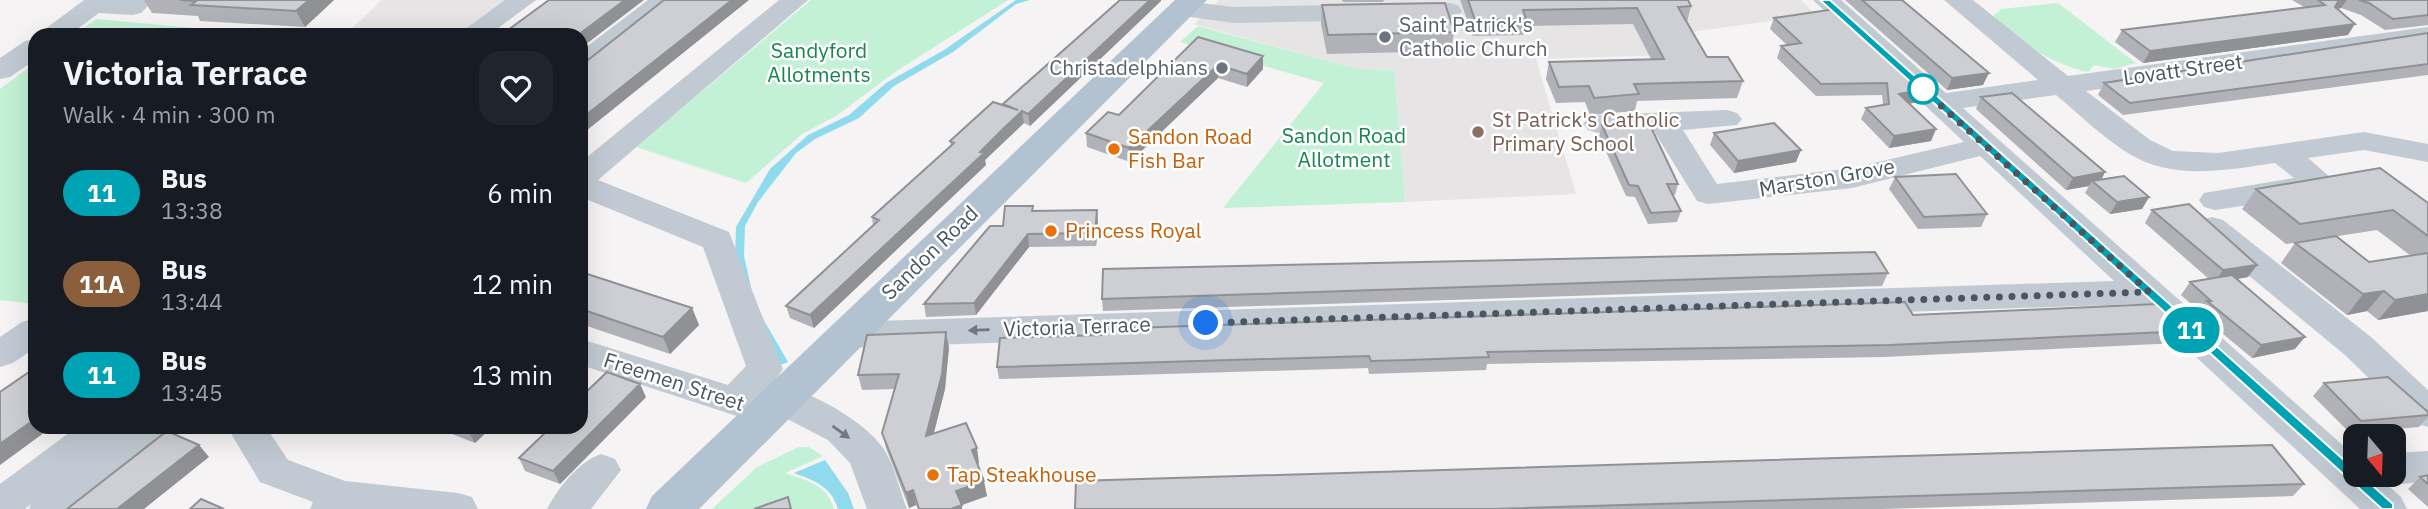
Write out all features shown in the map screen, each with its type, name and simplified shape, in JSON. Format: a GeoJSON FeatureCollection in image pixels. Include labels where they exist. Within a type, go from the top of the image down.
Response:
{"type":"FeatureCollection","features":[{"type":"Feature","properties":{"kind":"main road","name":"Sandon Road"},"geometry":{"type":"LineString","coordinates":[[669,509],[761,404],[845,335],[1188,4]]}},
{"type":"Feature","properties":{"kind":"street"},"geometry":{"type":"LineString","coordinates":[[61,28],[97,2],[132,7],[141,0]]}},
{"type":"Feature","properties":{"kind":"street"},"geometry":{"type":"LineString","coordinates":[[481,28],[523,0]]}},
{"type":"Feature","properties":{"kind":"street"},"geometry":{"type":"LineString","coordinates":[[588,172],[795,0]]}},
{"type":"Feature","properties":{"kind":"street"},"geometry":{"type":"LineString","coordinates":[[1826,0],[1985,146],[2343,464]]}},
{"type":"Feature","properties":{"kind":"street"},"geometry":{"type":"LineString","coordinates":[[1959,2],[1998,0]]}},
{"type":"Feature","properties":{"kind":"street"},"geometry":{"type":"LineString","coordinates":[[588,58],[654,2]]}},
{"type":"Feature","properties":{"kind":"street"},"geometry":{"type":"LineString","coordinates":[[1959,2],[2139,147],[2168,160],[2218,162],[2364,141],[2428,153]]}},
{"type":"Feature","properties":{"kind":"street"},"geometry":{"type":"LineString","coordinates":[[1188,4],[1234,15],[1449,11]]}},
{"type":"Feature","properties":{"kind":"street"},"geometry":{"type":"LineString","coordinates":[[2343,18],[2378,41]]}},
{"type":"Feature","properties":{"kind":"street","name":"Lovatt Street"},"geometry":{"type":"LineString","coordinates":[[1938,103],[2428,35]]}},
{"type":"Feature","properties":{"kind":"street"},"geometry":{"type":"LineString","coordinates":[[0,71],[28,52]]}},
{"type":"Feature","properties":{"kind":"street"},"geometry":{"type":"LineString","coordinates":[[1598,124],[1727,119]]}},
{"type":"Feature","properties":{"kind":"street","name":"Marston Grove"},"geometry":{"type":"LineString","coordinates":[[1663,122],[1712,206],[1747,192],[1852,178],[1985,146]]}},
{"type":"Feature","properties":{"kind":"street"},"geometry":{"type":"LineString","coordinates":[[2281,153],[2322,184],[2212,213],[2428,413]]}},
{"type":"Feature","properties":{"kind":"street"},"geometry":{"type":"LineString","coordinates":[[588,188],[717,240],[765,369],[761,404]]}},
{"type":"Feature","properties":{"kind":"street","name":"Victoria Terrace"},"geometry":{"type":"LineString","coordinates":[[845,335],[2149,292]]}},
{"type":"Feature","properties":{"kind":"street"},"geometry":{"type":"LineString","coordinates":[[0,354],[28,336]]}},
{"type":"Feature","properties":{"kind":"street","name":"Freemen Street"},"geometry":{"type":"LineString","coordinates":[[588,354],[842,430],[867,455],[887,509]]}},
{"type":"Feature","properties":{"kind":"street"},"geometry":{"type":"LineString","coordinates":[[0,506],[95,434]]}},
{"type":"Feature","properties":{"kind":"street"},"geometry":{"type":"LineString","coordinates":[[49,509],[148,434]]}},
{"type":"Feature","properties":{"kind":"street"},"geometry":{"type":"LineString","coordinates":[[250,434],[274,471],[337,503],[458,509]]}},
{"type":"Feature","properties":{"kind":"street"},"geometry":{"type":"LineString","coordinates":[[2406,468],[2428,466]]}},
{"type":"Feature","properties":{"kind":"street"},"geometry":{"type":"LineString","coordinates":[[566,509],[601,470]]}},
{"type":"Feature","properties":{"kind":"street"},"geometry":{"type":"LineString","coordinates":[[2366,487],[2387,509]]}},
{"type":"Feature","properties":{"kind":"shaded area"},"geometry":{"type":"Polygon","coordinates":[[[382,0],[515,0],[473,28],[352,28],[382,0]]]}},
{"type":"Feature","properties":{"kind":"shaded area","name":"St Patrick's Catholic Primary School"},"geometry":{"type":"Polygon","coordinates":[[[1219,0],[1801,0],[1816,15],[1683,33],[1703,54],[1536,59],[1576,194],[1405,202],[1394,70],[1358,69],[1194,24],[1219,0]]]}},
{"type":"Feature","properties":{"kind":"green space","name":"Sandyford Allotments"},"geometry":{"type":"Polygon","coordinates":[[[811,0],[1008,0],[895,72],[836,116],[802,134],[746,183],[636,147],[811,0]]]}},
{"type":"Feature","properties":{"kind":"green space"},"geometry":{"type":"Polygon","coordinates":[[[2058,3],[2136,63],[2114,69],[2094,65],[2088,72],[2077,69],[2022,42],[1994,15],[2002,9],[2058,3]]]}},
{"type":"Feature","properties":{"kind":"green space"},"geometry":{"type":"Polygon","coordinates":[[[96,19],[194,28],[84,28],[96,19]]]}},
{"type":"Feature","properties":{"kind":"green space","name":"Sandon Road Allotment"},"geometry":{"type":"Polygon","coordinates":[[[1198,26],[1358,69],[1394,70],[1405,202],[1223,208],[1324,83],[1180,42],[1198,26]]]}},
{"type":"Feature","properties":{"kind":"green space"},"geometry":{"type":"Polygon","coordinates":[[[28,68],[28,303],[0,300],[0,89],[28,68]]]}},
{"type":"Feature","properties":{"kind":"green space"},"geometry":{"type":"Polygon","coordinates":[[[799,447],[809,447],[823,456],[785,473],[821,489],[834,509],[712,509],[757,467],[799,447]]]}},
{"type":"Feature","properties":{"kind":"water"},"geometry":{"type":"Polygon","coordinates":[[[1016,0],[1030,0],[1016,4],[953,52],[894,86],[859,118],[815,139],[796,153],[758,202],[745,226],[744,256],[755,305],[788,362],[772,368],[735,257],[736,227],[770,169],[808,135],[849,115],[886,83],[944,50],[1016,0]]]}},
{"type":"Feature","properties":{"kind":"water"},"geometry":{"type":"Polygon","coordinates":[[[825,460],[848,493],[854,509],[838,509],[827,490],[794,473],[825,460]]]}},
{"type":"Feature","properties":{"kind":"building"},"geometry":{"type":"Polygon","coordinates":[[[180,0],[309,0],[296,11],[191,5],[196,1],[180,0]]]}},
{"type":"Feature","properties":{"kind":"building"},"geometry":{"type":"Polygon","coordinates":[[[549,0],[625,0],[587,28],[511,28],[549,0]]]}},
{"type":"Feature","properties":{"kind":"building"},"geometry":{"type":"Polygon","coordinates":[[[664,0],[732,0],[588,113],[588,60],[664,0]]]}},
{"type":"Feature","properties":{"kind":"building"},"geometry":{"type":"Polygon","coordinates":[[[1120,0],[1150,0],[1028,114],[1022,111],[980,152],[984,153],[810,315],[786,306],[879,220],[872,217],[954,143],[950,141],[993,102],[1018,110],[1003,104],[1120,0]]]}},
{"type":"Feature","properties":{"kind":"building"},"geometry":{"type":"Polygon","coordinates":[[[1468,0],[1688,0],[1691,6],[1678,7],[1707,57],[1728,57],[1743,81],[1634,84],[1639,94],[1594,98],[1589,86],[1559,87],[1549,62],[1664,59],[1637,8],[1523,10],[1526,19],[1475,20],[1468,0]]]}},
{"type":"Feature","properties":{"kind":"building"},"geometry":{"type":"Polygon","coordinates":[[[1862,0],[1902,0],[1989,73],[1952,78],[1862,0]]]}},
{"type":"Feature","properties":{"kind":"building"},"geometry":{"type":"Polygon","coordinates":[[[2318,0],[2339,0],[2335,7],[2355,24],[2150,51],[2122,30],[2325,5],[2318,0]]]}},
{"type":"Feature","properties":{"kind":"building"},"geometry":{"type":"Polygon","coordinates":[[[2359,0],[2428,0],[2428,15],[2393,19],[2369,3],[2359,0]]]}},
{"type":"Feature","properties":{"kind":"building"},"geometry":{"type":"Polygon","coordinates":[[[1445,3],[1454,32],[1328,35],[1322,5],[1445,3]]]}},
{"type":"Feature","properties":{"kind":"building"},"geometry":{"type":"Polygon","coordinates":[[[1835,9],[1923,90],[1899,94],[1936,129],[1894,136],[1866,108],[1889,104],[1887,83],[1821,84],[1781,46],[1801,43],[1774,18],[1835,9]]]}},
{"type":"Feature","properties":{"kind":"building"},"geometry":{"type":"Polygon","coordinates":[[[2428,33],[2428,64],[2130,103],[2104,83],[2428,33]]]}},
{"type":"Feature","properties":{"kind":"building"},"geometry":{"type":"Polygon","coordinates":[[[1198,37],[1263,56],[1247,74],[1218,65],[1129,148],[1086,133],[1108,112],[1119,115],[1198,37]]]}},
{"type":"Feature","properties":{"kind":"building"},"geometry":{"type":"Polygon","coordinates":[[[2012,93],[2105,172],[2073,178],[1981,97],[2012,93]]]}},
{"type":"Feature","properties":{"kind":"building"},"geometry":{"type":"Polygon","coordinates":[[[1649,123],[1678,184],[1667,184],[1681,211],[1651,213],[1638,186],[1629,185],[1602,125],[1649,123]]]}},
{"type":"Feature","properties":{"kind":"building"},"geometry":{"type":"Polygon","coordinates":[[[1774,123],[1801,150],[1738,161],[1714,133],[1774,123]]]}},
{"type":"Feature","properties":{"kind":"building"},"geometry":{"type":"Polygon","coordinates":[[[2380,168],[2428,203],[2428,236],[2393,210],[2300,224],[2256,189],[2380,168]]]}},
{"type":"Feature","properties":{"kind":"building"},"geometry":{"type":"Polygon","coordinates":[[[1956,174],[1987,214],[1924,217],[1895,177],[1956,174]]]}},
{"type":"Feature","properties":{"kind":"building"},"geometry":{"type":"Polygon","coordinates":[[[2124,176],[2149,197],[2117,202],[2092,181],[2124,176]]]}},
{"type":"Feature","properties":{"kind":"building"},"geometry":{"type":"Polygon","coordinates":[[[2189,204],[2257,265],[2223,270],[2152,210],[2189,204]]]}},
{"type":"Feature","properties":{"kind":"building"},"geometry":{"type":"Polygon","coordinates":[[[1005,206],[1033,206],[1032,211],[1097,210],[1095,233],[1028,234],[974,303],[924,304],[990,226],[1003,226],[1005,206]]]}},
{"type":"Feature","properties":{"kind":"building"},"geometry":{"type":"Polygon","coordinates":[[[2336,236],[2369,262],[2428,253],[2428,294],[2395,300],[2384,291],[2363,294],[2295,243],[2336,236]]]}},
{"type":"Feature","properties":{"kind":"building"},"geometry":{"type":"Polygon","coordinates":[[[1875,252],[1888,273],[1102,299],[1103,269],[1875,252]]]}},
{"type":"Feature","properties":{"kind":"building"},"geometry":{"type":"Polygon","coordinates":[[[588,274],[692,308],[663,337],[588,311],[588,274]]]}},
{"type":"Feature","properties":{"kind":"building"},"geometry":{"type":"Polygon","coordinates":[[[2232,275],[2305,337],[2261,345],[2207,301],[2211,301],[2190,282],[2232,275]]]}},
{"type":"Feature","properties":{"kind":"building"},"geometry":{"type":"Polygon","coordinates":[[[1905,302],[1913,315],[2157,304],[2186,331],[1890,345],[1487,352],[1489,357],[1409,360],[1371,361],[1369,356],[997,367],[1000,338],[1101,335],[1101,329],[1905,302]]]}},
{"type":"Feature","properties":{"kind":"building"},"geometry":{"type":"Polygon","coordinates":[[[946,332],[942,374],[926,436],[966,423],[977,448],[972,450],[984,481],[956,491],[962,505],[951,509],[919,509],[913,490],[906,493],[882,433],[899,374],[858,375],[867,335],[946,332]]]}},
{"type":"Feature","properties":{"kind":"building"},"geometry":{"type":"Polygon","coordinates":[[[607,372],[640,384],[553,471],[519,458],[544,434],[588,434],[588,390],[607,372]]]}},
{"type":"Feature","properties":{"kind":"building"},"geometry":{"type":"Polygon","coordinates":[[[28,373],[28,424],[0,444],[0,392],[28,373]]]}},
{"type":"Feature","properties":{"kind":"building"},"geometry":{"type":"Polygon","coordinates":[[[2388,377],[2428,412],[2428,415],[2361,421],[2324,383],[2388,377]]]}},
{"type":"Feature","properties":{"kind":"building"},"geometry":{"type":"Polygon","coordinates":[[[163,434],[174,434],[199,445],[117,509],[67,509],[163,434]]]}},
{"type":"Feature","properties":{"kind":"building"},"geometry":{"type":"Polygon","coordinates":[[[2272,445],[2304,484],[1492,509],[1075,509],[1076,481],[2272,445]]]}},
{"type":"Feature","properties":{"kind":"building"},"geometry":{"type":"Polygon","coordinates":[[[2428,475],[2428,484],[2420,477],[2428,475]]]}},
{"type":"Feature","properties":{"kind":"building"},"geometry":{"type":"Polygon","coordinates":[[[788,497],[791,509],[754,509],[788,497]]]}},
{"type":"Feature","properties":{"kind":"building"},"geometry":{"type":"Polygon","coordinates":[[[201,499],[224,509],[190,509],[201,499]]]}},
{"type":"Feature","properties":{"kind":"bus line","name":"11"},"geometry":{"type":"LineString","coordinates":[[1826,0],[2351,473],[2387,509]]}},
{"type":"Feature","properties":{"kind":"place","name":"Saint Patrick's Catholic Church"},"geometry":{"type":"Point","coordinates":[1385,37]}},
{"type":"Feature","properties":{"kind":"place","name":"Christadelphians"},"geometry":{"type":"Point","coordinates":[1222,68]}},
{"type":"Feature","properties":{"kind":"place","name":"St Patrick's Catholic Primary School"},"geometry":{"type":"Point","coordinates":[1478,132]}},
{"type":"Feature","properties":{"kind":"place","name":"Sandon Road Fish Bar"},"geometry":{"type":"Point","coordinates":[1114,149]}},
{"type":"Feature","properties":{"kind":"place","name":"Princess Royal"},"geometry":{"type":"Point","coordinates":[1051,231]}},
{"type":"Feature","properties":{"kind":"place","name":"Tap Steakhouse"},"geometry":{"type":"Point","coordinates":[933,475]}},
{"type":"Feature","properties":{"kind":"route"},"geometry":{"type":"LineString","coordinates":[[1206,323],[2149,292],[1919,86],[1923,89]]}}]}
